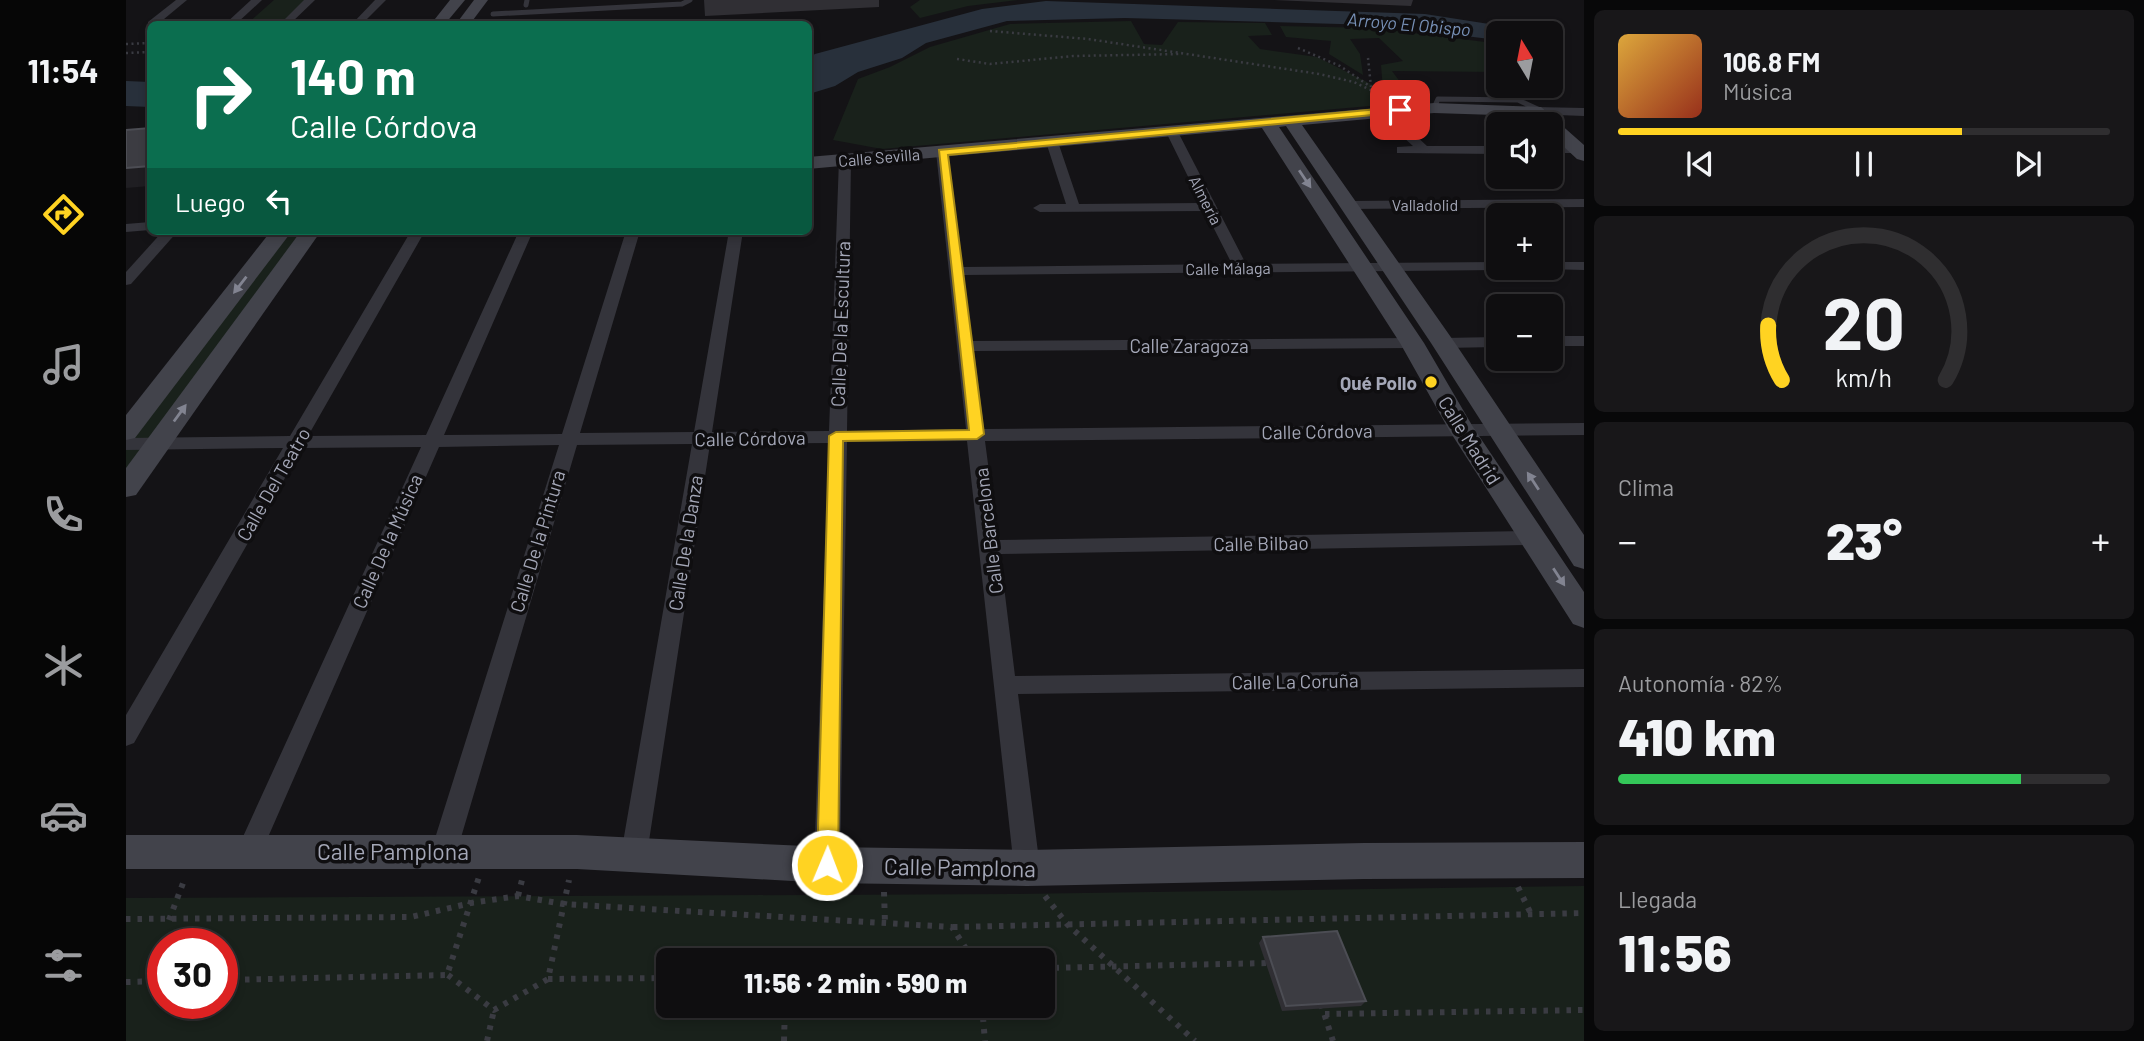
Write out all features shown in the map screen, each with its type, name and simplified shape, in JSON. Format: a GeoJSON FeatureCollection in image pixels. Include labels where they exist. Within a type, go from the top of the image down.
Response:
{"type":"FeatureCollection","features":[{"type":"Feature","properties":{"kind":"street"},"geometry":{"type":"LineString","coordinates":[[158,21],[182,0]]}},
{"type":"Feature","properties":{"kind":"street"},"geometry":{"type":"LineString","coordinates":[[232,21],[257,0]]}},
{"type":"Feature","properties":{"kind":"street"},"geometry":{"type":"LineString","coordinates":[[288,21],[310,0]]}},
{"type":"Feature","properties":{"kind":"street"},"geometry":{"type":"LineString","coordinates":[[362,21],[381,0]]}},
{"type":"Feature","properties":{"kind":"street"},"geometry":{"type":"LineString","coordinates":[[440,21],[458,0]]}},
{"type":"Feature","properties":{"kind":"street"},"geometry":{"type":"LineString","coordinates":[[465,21],[481,0]]}},
{"type":"Feature","properties":{"kind":"street","name":"Calle Sevilla"},"geometry":{"type":"LineString","coordinates":[[812,163],[1434,108],[1539,111]]}},
{"type":"Feature","properties":{"kind":"street"},"geometry":{"type":"LineString","coordinates":[[1392,111],[1424,150]]}},
{"type":"Feature","properties":{"kind":"street"},"geometry":{"type":"LineString","coordinates":[[1539,111],[1584,113]]}},
{"type":"Feature","properties":{"kind":"street"},"geometry":{"type":"LineString","coordinates":[[1539,111],[1578,145]]}},
{"type":"Feature","properties":{"kind":"street","name":"Calle Madrid"},"geometry":{"type":"LineString","coordinates":[[1278,121],[1349,205],[1580,546]]}},
{"type":"Feature","properties":{"kind":"street","name":"Calle Madrid"},"geometry":{"type":"LineString","coordinates":[[1278,121],[1362,267],[1412,343],[1462,430],[1584,616]]}},
{"type":"Feature","properties":{"kind":"street","name":"Almería"},"geometry":{"type":"LineString","coordinates":[[1172,132],[1241,268]]}},
{"type":"Feature","properties":{"kind":"street"},"geometry":{"type":"LineString","coordinates":[[1052,142],[1073,206]]}},
{"type":"Feature","properties":{"kind":"street"},"geometry":{"type":"LineString","coordinates":[[1401,150],[1486,150]]}},
{"type":"Feature","properties":{"kind":"street","name":"Calle Barcelona"},"geometry":{"type":"LineString","coordinates":[[943,152],[1027,868]]}},
{"type":"Feature","properties":{"kind":"street","name":"Calle De la Escultura"},"geometry":{"type":"LineString","coordinates":[[827,865],[845,160]]}},
{"type":"Feature","properties":{"kind":"street","name":"Valladolid"},"geometry":{"type":"LineString","coordinates":[[1349,205],[1584,203]]}},
{"type":"Feature","properties":{"kind":"street"},"geometry":{"type":"LineString","coordinates":[[1045,207],[1208,207]]}},
{"type":"Feature","properties":{"kind":"street"},"geometry":{"type":"LineString","coordinates":[[126,228],[147,226]]}},
{"type":"Feature","properties":{"kind":"street"},"geometry":{"type":"LineString","coordinates":[[126,281],[166,235]]}},
{"type":"Feature","properties":{"kind":"street"},"geometry":{"type":"LineString","coordinates":[[126,432],[279,235]]}},
{"type":"Feature","properties":{"kind":"street"},"geometry":{"type":"LineString","coordinates":[[126,488],[308,235]]}},
{"type":"Feature","properties":{"kind":"street","name":"Calle Del Teatro"},"geometry":{"type":"LineString","coordinates":[[126,736],[416,235]]}},
{"type":"Feature","properties":{"kind":"street","name":"Calle De la Música"},"geometry":{"type":"LineString","coordinates":[[248,852],[524,235]]}},
{"type":"Feature","properties":{"kind":"street","name":"Calle De la Pintura"},"geometry":{"type":"LineString","coordinates":[[444,852],[632,235]]}},
{"type":"Feature","properties":{"kind":"street","name":"Calle De la Danza"},"geometry":{"type":"LineString","coordinates":[[634,854],[735,235]]}},
{"type":"Feature","properties":{"kind":"street","name":"Calle Málaga"},"geometry":{"type":"LineString","coordinates":[[958,271],[1486,266]]}},
{"type":"Feature","properties":{"kind":"street"},"geometry":{"type":"LineString","coordinates":[[1563,266],[1584,266]]}},
{"type":"Feature","properties":{"kind":"street"},"geometry":{"type":"LineString","coordinates":[[1563,341],[1584,341]]}},
{"type":"Feature","properties":{"kind":"street"},"geometry":{"type":"LineString","coordinates":[[1443,343],[1486,342]]}},
{"type":"Feature","properties":{"kind":"street","name":"Calle Zaragoza"},"geometry":{"type":"LineString","coordinates":[[966,346],[1412,343]]}},
{"type":"Feature","properties":{"kind":"street","name":"Calle Córdova"},"geometry":{"type":"LineString","coordinates":[[126,444],[1584,429]]}},
{"type":"Feature","properties":{"kind":"street","name":"Calle Bilbao"},"geometry":{"type":"LineString","coordinates":[[989,547],[1533,538]]}},
{"type":"Feature","properties":{"kind":"street","name":"Calle La Coruña"},"geometry":{"type":"LineString","coordinates":[[1006,685],[1584,678]]}},
{"type":"Feature","properties":{"kind":"street","name":"Calle Pamplona"},"geometry":{"type":"LineString","coordinates":[[126,852],[488,850],[634,854],[827,865],[1027,868],[1364,861],[1584,860]]}},
{"type":"Feature","properties":{"kind":"lane"},"geometry":{"type":"LineString","coordinates":[[599,0],[599,9]]}},
{"type":"Feature","properties":{"kind":"lane"},"geometry":{"type":"LineString","coordinates":[[493,15],[682,4],[690,0]]}},
{"type":"Feature","properties":{"kind":"path"},"geometry":{"type":"LineString","coordinates":[[990,31],[1108,41],[1371,87]]}},
{"type":"Feature","properties":{"kind":"path"},"geometry":{"type":"LineString","coordinates":[[126,44],[147,43]]}},
{"type":"Feature","properties":{"kind":"path"},"geometry":{"type":"LineString","coordinates":[[1298,48],[1340,66],[1371,87],[1392,111]]}},
{"type":"Feature","properties":{"kind":"path"},"geometry":{"type":"LineString","coordinates":[[126,53],[147,52]]}},
{"type":"Feature","properties":{"kind":"path"},"geometry":{"type":"LineString","coordinates":[[957,59],[990,64],[1073,56],[1193,54]]}},
{"type":"Feature","properties":{"kind":"path"},"geometry":{"type":"LineString","coordinates":[[1368,58],[1371,87]]}},
{"type":"Feature","properties":{"kind":"path"},"geometry":{"type":"LineString","coordinates":[[447,975],[488,850]]}},
{"type":"Feature","properties":{"kind":"path"},"geometry":{"type":"LineString","coordinates":[[169,920],[195,852]]}},
{"type":"Feature","properties":{"kind":"path"},"geometry":{"type":"LineString","coordinates":[[548,979],[576,852]]}},
{"type":"Feature","properties":{"kind":"path"},"geometry":{"type":"LineString","coordinates":[[1027,868],[1056,913],[1195,1041]]}},
{"type":"Feature","properties":{"kind":"path"},"geometry":{"type":"LineString","coordinates":[[126,919],[411,917],[471,903],[518,896],[563,904],[952,927],[1584,913]]}},
{"type":"Feature","properties":{"kind":"path"},"geometry":{"type":"LineString","coordinates":[[952,927],[966,948]]}},
{"type":"Feature","properties":{"kind":"path"},"geometry":{"type":"LineString","coordinates":[[1055,968],[1280,963]]}},
{"type":"Feature","properties":{"kind":"path"},"geometry":{"type":"LineString","coordinates":[[238,979],[447,975],[494,1010]]}},
{"type":"Feature","properties":{"kind":"path"},"geometry":{"type":"LineString","coordinates":[[487,1041],[494,1010],[548,979],[656,978]]}},
{"type":"Feature","properties":{"kind":"path"},"geometry":{"type":"LineString","coordinates":[[126,982],[147,981]]}},
{"type":"Feature","properties":{"kind":"path"},"geometry":{"type":"LineString","coordinates":[[1320,1001],[1333,1041]]}},
{"type":"Feature","properties":{"kind":"path"},"geometry":{"type":"LineString","coordinates":[[1325,1014],[1584,1010]]}},
{"type":"Feature","properties":{"kind":"path"},"geometry":{"type":"LineString","coordinates":[[784,1041],[785,1018]]}},
{"type":"Feature","properties":{"kind":"path"},"geometry":{"type":"LineString","coordinates":[[983,1018],[985,1041]]}},
{"type":"Feature","properties":{"kind":"shaded area"},"geometry":{"type":"Polygon","coordinates":[[[274,0],[308,0],[285,21],[250,21],[274,0]]]}},
{"type":"Feature","properties":{"kind":"shaded area"},"geometry":{"type":"Polygon","coordinates":[[[920,0],[1018,0],[968,6],[920,18],[910,7],[920,0]]]}},
{"type":"Feature","properties":{"kind":"shaded area"},"geometry":{"type":"Polygon","coordinates":[[[1131,21],[1144,44],[1162,45],[1178,22],[1265,23],[1272,35],[1248,36],[1260,49],[1317,57],[1383,90],[1381,65],[1403,61],[1379,38],[1350,39],[1360,54],[1363,75],[1329,54],[1331,41],[1286,37],[1280,26],[1373,28],[1485,42],[1486,72],[1392,71],[1415,102],[882,149],[833,140],[858,79],[930,47],[1010,24],[1131,21]]]}},
{"type":"Feature","properties":{"kind":"shaded area"},"geometry":{"type":"Polygon","coordinates":[[[270,235],[318,235],[126,493],[126,420],[270,235]]]}},
{"type":"Feature","properties":{"kind":"shaded area"},"geometry":{"type":"Polygon","coordinates":[[[1584,886],[1584,1041],[126,1041],[126,898],[1013,894],[1584,886]]]}},
{"type":"Feature","properties":{"kind":"water","name":"Arroyo El Obispo"},"geometry":{"type":"Polygon","coordinates":[[[1046,1],[1425,14],[1486,24],[1486,39],[1375,25],[1125,18],[1007,21],[926,43],[902,58],[858,72],[835,86],[812,93],[812,56],[982,9],[1046,1]]]}},
{"type":"Feature","properties":{"kind":"water"},"geometry":{"type":"Polygon","coordinates":[[[126,81],[147,82],[147,107],[126,106],[126,81]]]}},
{"type":"Feature","properties":{"kind":"building"},"geometry":{"type":"Polygon","coordinates":[[[147,128],[147,166],[126,168],[126,130],[147,128]]]}},
{"type":"Feature","properties":{"kind":"building"},"geometry":{"type":"Polygon","coordinates":[[[1337,931],[1366,1001],[1286,1006],[1263,937],[1337,931]]]}},
{"type":"Feature","properties":{"kind":"place","name":"Qué Pollo"},"geometry":{"type":"Point","coordinates":[1431,382]}},
{"type":"Feature","properties":{"kind":"route"},"geometry":{"type":"LineString","coordinates":[[827,865],[836,436],[977,434],[943,152],[1400,110]]}}]}
